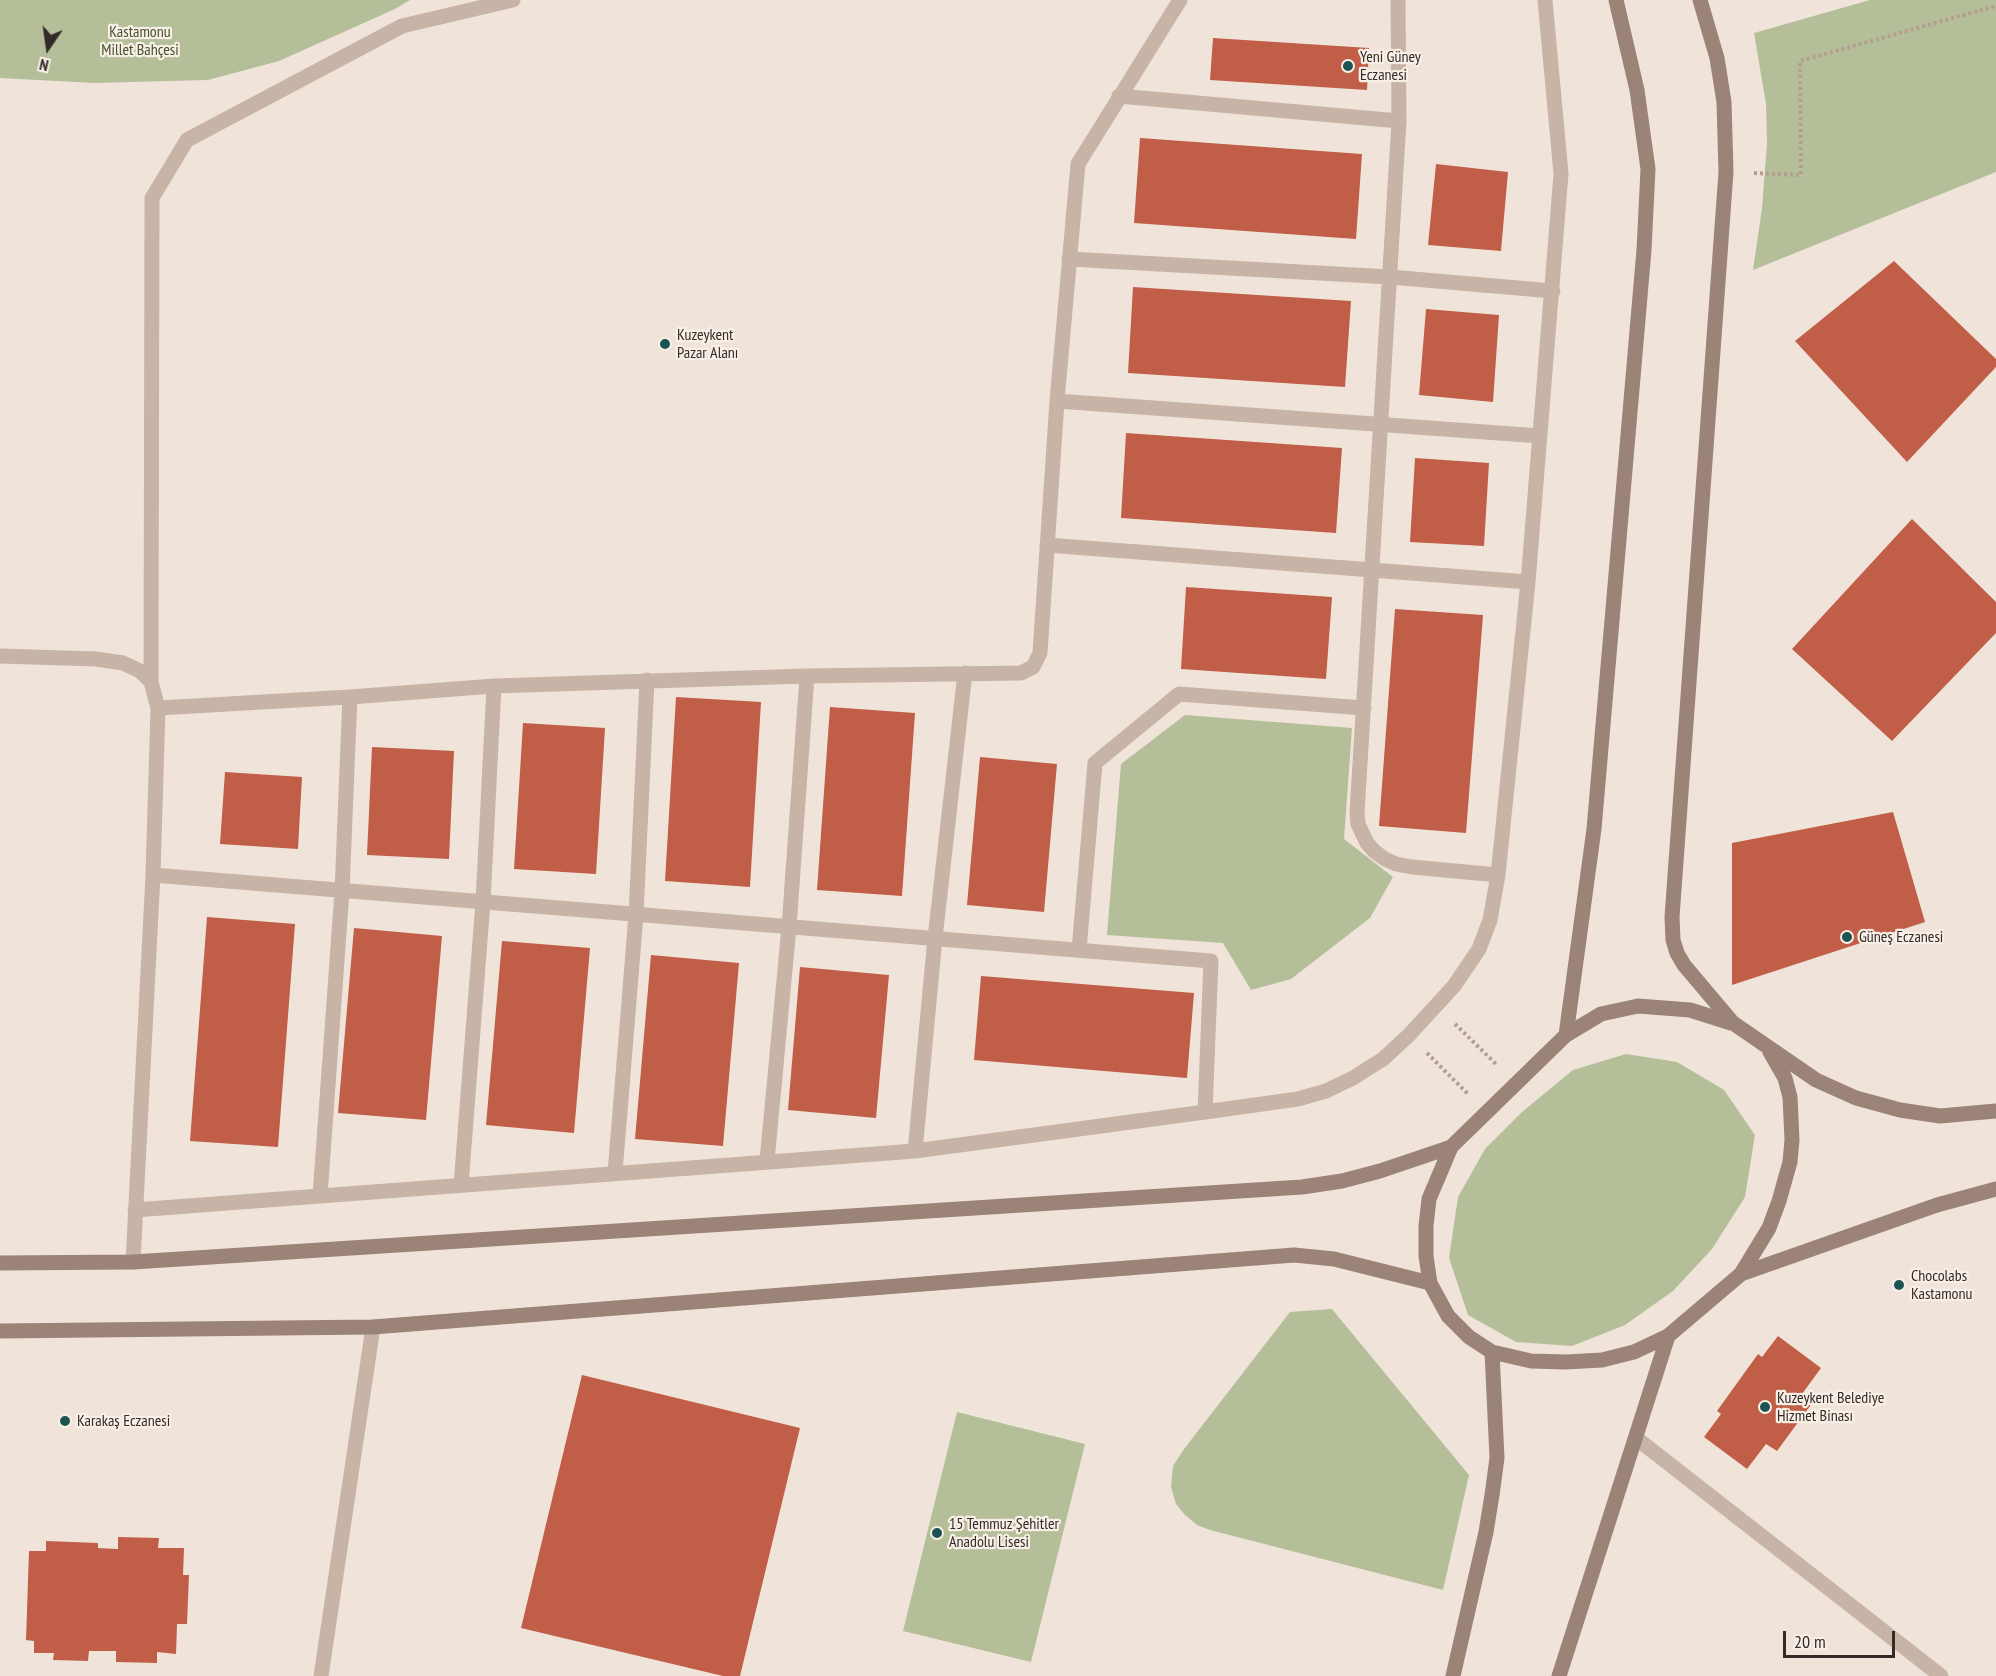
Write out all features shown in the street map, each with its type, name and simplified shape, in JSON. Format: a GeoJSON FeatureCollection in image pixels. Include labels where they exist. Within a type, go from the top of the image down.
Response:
{"type":"FeatureCollection","features":[{"type":"Feature","properties":{"kind":"main road"},"geometry":{"type":"LineString","coordinates":[[1566,1035],[1594,829],[1646,215],[1647,158],[1637,90],[1616,0]]}},
{"type":"Feature","properties":{"kind":"main road"},"geometry":{"type":"LineString","coordinates":[[1700,0],[1717,58],[1724,102],[1726,172],[1672,940],[1683,965],[1733,1023],[1816,1080],[1856,1098],[1889,1107],[1940,1116],[1996,1111]]}},
{"type":"Feature","properties":{"kind":"main road"},"geometry":{"type":"LineString","coordinates":[[1733,1023],[1689,1010],[1638,1006],[1601,1014],[1566,1035],[1451,1147],[1429,1199],[1426,1256],[1430,1283],[1448,1316],[1469,1337],[1492,1352],[1531,1361],[1602,1360],[1634,1352],[1668,1336],[1741,1274],[1769,1228],[1790,1162],[1790,1097],[1785,1078],[1764,1045]]}},
{"type":"Feature","properties":{"kind":"main road"},"geometry":{"type":"LineString","coordinates":[[0,1263],[133,1262],[1302,1187],[1380,1171],[1451,1147]]}},
{"type":"Feature","properties":{"kind":"main road"},"geometry":{"type":"LineString","coordinates":[[1741,1274],[1937,1205],[1996,1189]]}},
{"type":"Feature","properties":{"kind":"main road"},"geometry":{"type":"LineString","coordinates":[[0,1331],[374,1327],[1294,1255],[1334,1259],[1430,1283]]}},
{"type":"Feature","properties":{"kind":"main road"},"geometry":{"type":"LineString","coordinates":[[1559,1676],[1668,1336]]}},
{"type":"Feature","properties":{"kind":"main road"},"geometry":{"type":"LineString","coordinates":[[1453,1676],[1486,1532],[1497,1458],[1492,1352]]}},
{"type":"Feature","properties":{"kind":"street"},"geometry":{"type":"LineString","coordinates":[[133,1262],[153,875],[158,708],[151,682],[152,198],[187,140],[402,26],[513,0]]}},
{"type":"Feature","properties":{"kind":"street"},"geometry":{"type":"LineString","coordinates":[[158,708],[494,686],[807,676],[1022,673],[1034,667],[1041,653],[1057,401],[1078,164],[1180,0]]}},
{"type":"Feature","properties":{"kind":"street"},"geometry":{"type":"LineString","coordinates":[[1398,0],[1399,121],[1358,824],[1367,843],[1385,859],[1396,864],[1498,875]]}},
{"type":"Feature","properties":{"kind":"street"},"geometry":{"type":"LineString","coordinates":[[135,1210],[915,1151],[1272,1104],[1326,1091],[1353,1078],[1383,1059],[1437,1007],[1479,949],[1490,920],[1498,875],[1528,582],[1561,174],[1545,0]]}},
{"type":"Feature","properties":{"kind":"street"},"geometry":{"type":"LineString","coordinates":[[1119,96],[1399,121]]}},
{"type":"Feature","properties":{"kind":"street"},"geometry":{"type":"LineString","coordinates":[[1069,259],[1390,277],[1552,291]]}},
{"type":"Feature","properties":{"kind":"street"},"geometry":{"type":"LineString","coordinates":[[1057,401],[1540,436]]}},
{"type":"Feature","properties":{"kind":"street"},"geometry":{"type":"LineString","coordinates":[[1047,545],[1528,582]]}},
{"type":"Feature","properties":{"kind":"street"},"geometry":{"type":"LineString","coordinates":[[0,656],[114,660],[140,671],[151,682]]}},
{"type":"Feature","properties":{"kind":"street"},"geometry":{"type":"LineString","coordinates":[[915,1151],[935,938],[964,673]]}},
{"type":"Feature","properties":{"kind":"street"},"geometry":{"type":"LineString","coordinates":[[767,1161],[789,927],[807,676]]}},
{"type":"Feature","properties":{"kind":"street"},"geometry":{"type":"LineString","coordinates":[[615,1173],[636,915],[647,680]]}},
{"type":"Feature","properties":{"kind":"street"},"geometry":{"type":"LineString","coordinates":[[461,1185],[483,902],[494,686]]}},
{"type":"Feature","properties":{"kind":"street"},"geometry":{"type":"LineString","coordinates":[[1079,950],[1095,763],[1179,694],[1364,708]]}},
{"type":"Feature","properties":{"kind":"street"},"geometry":{"type":"LineString","coordinates":[[321,1196],[342,891],[350,697]]}},
{"type":"Feature","properties":{"kind":"street"},"geometry":{"type":"LineString","coordinates":[[153,875],[1210,962],[1205,1112]]}},
{"type":"Feature","properties":{"kind":"street"},"geometry":{"type":"LineString","coordinates":[[321,1676],[374,1327]]}},
{"type":"Feature","properties":{"kind":"street"},"geometry":{"type":"LineString","coordinates":[[1636,1438],[1941,1676]]}},
{"type":"Feature","properties":{"kind":"path"},"geometry":{"type":"LineString","coordinates":[[1726,172],[1802,175],[1800,61],[1996,6]]}},
{"type":"Feature","properties":{"kind":"path"},"geometry":{"type":"LineString","coordinates":[[1437,1007],[1516,1084]]}},
{"type":"Feature","properties":{"kind":"path"},"geometry":{"type":"LineString","coordinates":[[1409,1035],[1486,1113]]}},
{"type":"Feature","properties":{"kind":"green space","name":"Kastamonu Millet Bahçesi"},"geometry":{"type":"Polygon","coordinates":[[[0,0],[410,0],[395,9],[279,61],[208,80],[94,83],[0,78],[0,0]]]}},
{"type":"Feature","properties":{"kind":"green space"},"geometry":{"type":"Polygon","coordinates":[[[1870,0],[1996,0],[1996,172],[1753,270],[1762,208],[1767,144],[1766,104],[1754,33],[1870,0]]]}},
{"type":"Feature","properties":{"kind":"green space"},"geometry":{"type":"Polygon","coordinates":[[[1185,715],[1352,728],[1344,839],[1393,877],[1370,918],[1291,979],[1251,990],[1223,943],[1107,935],[1121,764],[1185,715]]]}},
{"type":"Feature","properties":{"kind":"green space"},"geometry":{"type":"Polygon","coordinates":[[[1626,1054],[1677,1062],[1724,1090],[1755,1135],[1745,1197],[1712,1249],[1673,1291],[1625,1325],[1572,1346],[1516,1342],[1468,1315],[1449,1258],[1458,1197],[1485,1149],[1522,1112],[1573,1070],[1626,1054]]]}},
{"type":"Feature","properties":{"kind":"green space"},"geometry":{"type":"Polygon","coordinates":[[[1332,1309],[1469,1475],[1443,1590],[1210,1530],[1197,1525],[1176,1504],[1171,1487],[1173,1466],[1290,1312],[1332,1309]]]}},
{"type":"Feature","properties":{"kind":"green space"},"geometry":{"type":"Polygon","coordinates":[[[957,1412],[1085,1444],[1031,1662],[903,1631],[957,1412]]]}},
{"type":"Feature","properties":{"kind":"building"},"geometry":{"type":"Polygon","coordinates":[[[1213,38],[1369,48],[1367,90],[1210,80],[1213,38]]]}},
{"type":"Feature","properties":{"kind":"building"},"geometry":{"type":"Polygon","coordinates":[[[1140,138],[1362,154],[1356,239],[1134,223],[1140,138]]]}},
{"type":"Feature","properties":{"kind":"building"},"geometry":{"type":"Polygon","coordinates":[[[1436,164],[1508,172],[1501,251],[1428,245],[1436,164]]]}},
{"type":"Feature","properties":{"kind":"building"},"geometry":{"type":"Polygon","coordinates":[[[1894,261],[1996,359],[1996,367],[1907,462],[1795,341],[1894,261]]]}},
{"type":"Feature","properties":{"kind":"building"},"geometry":{"type":"Polygon","coordinates":[[[1133,287],[1351,301],[1345,387],[1128,373],[1133,287]]]}},
{"type":"Feature","properties":{"kind":"building"},"geometry":{"type":"Polygon","coordinates":[[[1426,309],[1499,315],[1493,402],[1419,395],[1426,309]]]}},
{"type":"Feature","properties":{"kind":"building"},"geometry":{"type":"Polygon","coordinates":[[[1126,433],[1342,448],[1336,533],[1121,518],[1126,433]]]}},
{"type":"Feature","properties":{"kind":"building"},"geometry":{"type":"Polygon","coordinates":[[[1415,458],[1489,463],[1484,546],[1410,542],[1415,458]]]}},
{"type":"Feature","properties":{"kind":"building"},"geometry":{"type":"Polygon","coordinates":[[[1912,519],[1996,602],[1996,633],[1892,741],[1792,649],[1912,519]]]}},
{"type":"Feature","properties":{"kind":"building"},"geometry":{"type":"Polygon","coordinates":[[[1186,587],[1332,597],[1326,679],[1181,669],[1186,587]]]}},
{"type":"Feature","properties":{"kind":"building"},"geometry":{"type":"Polygon","coordinates":[[[1395,609],[1483,615],[1466,833],[1379,826],[1395,609]]]}},
{"type":"Feature","properties":{"kind":"building"},"geometry":{"type":"Polygon","coordinates":[[[676,697],[761,702],[750,887],[665,881],[676,697]]]}},
{"type":"Feature","properties":{"kind":"building"},"geometry":{"type":"Polygon","coordinates":[[[830,707],[915,713],[902,896],[817,890],[830,707]]]}},
{"type":"Feature","properties":{"kind":"building"},"geometry":{"type":"Polygon","coordinates":[[[523,723],[605,728],[596,874],[514,869],[523,723]]]}},
{"type":"Feature","properties":{"kind":"building"},"geometry":{"type":"Polygon","coordinates":[[[372,747],[454,751],[449,859],[367,855],[372,747]]]}},
{"type":"Feature","properties":{"kind":"building"},"geometry":{"type":"Polygon","coordinates":[[[980,757],[1057,764],[1044,912],[967,905],[980,757]]]}},
{"type":"Feature","properties":{"kind":"building"},"geometry":{"type":"Polygon","coordinates":[[[225,772],[302,777],[298,849],[220,844],[225,772]]]}},
{"type":"Feature","properties":{"kind":"building"},"geometry":{"type":"Polygon","coordinates":[[[1893,812],[1925,922],[1732,985],[1732,843],[1893,812]]]}},
{"type":"Feature","properties":{"kind":"building"},"geometry":{"type":"Polygon","coordinates":[[[207,917],[295,924],[278,1147],[190,1141],[207,917]]]}},
{"type":"Feature","properties":{"kind":"building"},"geometry":{"type":"Polygon","coordinates":[[[354,928],[442,936],[426,1120],[338,1113],[354,928]]]}},
{"type":"Feature","properties":{"kind":"building"},"geometry":{"type":"Polygon","coordinates":[[[502,941],[590,948],[574,1133],[486,1125],[502,941]]]}},
{"type":"Feature","properties":{"kind":"building"},"geometry":{"type":"Polygon","coordinates":[[[651,955],[739,963],[723,1146],[635,1139],[651,955]]]}},
{"type":"Feature","properties":{"kind":"building"},"geometry":{"type":"Polygon","coordinates":[[[800,967],[889,975],[876,1118],[788,1110],[800,967]]]}},
{"type":"Feature","properties":{"kind":"building"},"geometry":{"type":"Polygon","coordinates":[[[981,976],[1194,993],[1187,1078],[974,1060],[981,976]]]}},
{"type":"Feature","properties":{"kind":"building","name":"Kuzeykent Belediye Hizmet Binası"},"geometry":{"type":"Polygon","coordinates":[[[1778,1336],[1821,1368],[1802,1394],[1813,1402],[1777,1451],[1766,1444],[1747,1469],[1704,1437],[1721,1414],[1717,1411],[1758,1354],[1762,1357],[1778,1336]]]}},
{"type":"Feature","properties":{"kind":"building"},"geometry":{"type":"Polygon","coordinates":[[[582,1375],[800,1428],[740,1676],[723,1676],[521,1628],[582,1375]]]}},
{"type":"Feature","properties":{"kind":"building"},"geometry":{"type":"Polygon","coordinates":[[[118,1537],[159,1538],[158,1548],[184,1548],[183,1575],[189,1575],[187,1624],[177,1624],[176,1654],[157,1652],[157,1663],[116,1662],[116,1651],[89,1651],[88,1661],[53,1660],[54,1653],[34,1653],[34,1641],[26,1640],[29,1551],[46,1551],[46,1541],[98,1543],[98,1548],[118,1549],[118,1537]]]}},
{"type":"Feature","properties":{"kind":"place","name":"Yeni Güney Eczanesi"},"geometry":{"type":"Point","coordinates":[1348,66]}},
{"type":"Feature","properties":{"kind":"place","name":"Kuzeykent Pazar Alanı"},"geometry":{"type":"Point","coordinates":[665,344]}},
{"type":"Feature","properties":{"kind":"place","name":"Güneş Eczanesi"},"geometry":{"type":"Point","coordinates":[1847,937]}},
{"type":"Feature","properties":{"kind":"place","name":"Chocolabs Kastamonu"},"geometry":{"type":"Point","coordinates":[1899,1285]}},
{"type":"Feature","properties":{"kind":"place","name":"Kuzeykent Belediye Hizmet Binası"},"geometry":{"type":"Point","coordinates":[1765,1407]}},
{"type":"Feature","properties":{"kind":"place","name":"Karakaş Eczanesi"},"geometry":{"type":"Point","coordinates":[65,1421]}},
{"type":"Feature","properties":{"kind":"place","name":"15 Temmuz Şehitler Anadolu Lisesi"},"geometry":{"type":"Point","coordinates":[937,1533]}}]}
